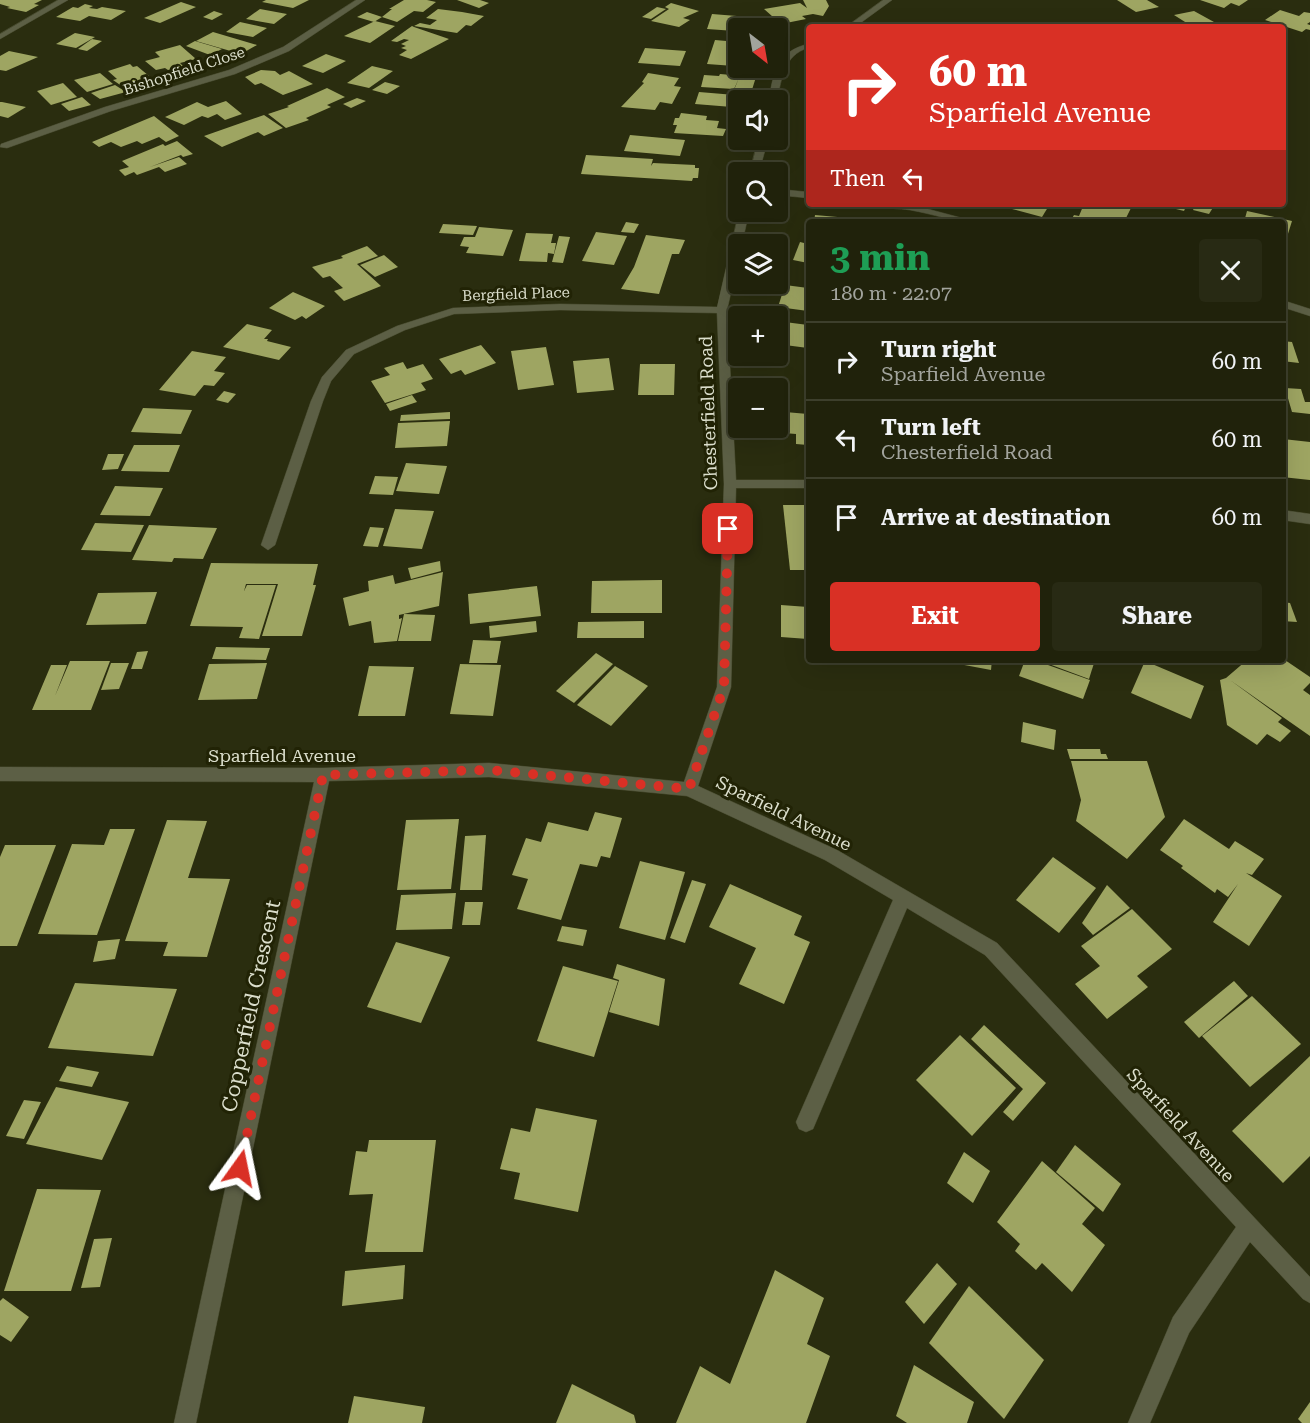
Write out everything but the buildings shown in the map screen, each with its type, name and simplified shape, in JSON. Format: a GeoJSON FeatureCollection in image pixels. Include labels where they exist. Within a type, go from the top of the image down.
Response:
{"type":"FeatureCollection","features":[{"type":"Feature","properties":{"kind":"street"},"geometry":{"type":"LineString","coordinates":[[0,37],[64,0]]}},
{"type":"Feature","properties":{"kind":"street","name":"Bishopfield Close"},"geometry":{"type":"LineString","coordinates":[[4,146],[96,113],[232,72],[286,49],[362,0]]}},
{"type":"Feature","properties":{"kind":"street"},"geometry":{"type":"LineString","coordinates":[[854,24],[888,0]]}},
{"type":"Feature","properties":{"kind":"street"},"geometry":{"type":"LineString","coordinates":[[776,90],[783,60],[796,48],[806,46]]}},
{"type":"Feature","properties":{"kind":"street"},"geometry":{"type":"LineString","coordinates":[[788,193],[806,195]]}},
{"type":"Feature","properties":{"kind":"street"},"geometry":{"type":"LineString","coordinates":[[916,207],[961,219]]}},
{"type":"Feature","properties":{"kind":"street","name":"Chesterfield Road"},"geometry":{"type":"LineString","coordinates":[[689,789],[724,687],[729,484],[722,310],[742,222]]}},
{"type":"Feature","properties":{"kind":"street"},"geometry":{"type":"LineString","coordinates":[[1286,304],[1310,313]]}},
{"type":"Feature","properties":{"kind":"street","name":"Bergfield Place"},"geometry":{"type":"LineString","coordinates":[[268,545],[317,401],[326,380],[350,352],[400,328],[453,311],[560,307],[722,310]]}},
{"type":"Feature","properties":{"kind":"street"},"geometry":{"type":"LineString","coordinates":[[729,484],[806,484]]}},
{"type":"Feature","properties":{"kind":"street"},"geometry":{"type":"LineString","coordinates":[[1286,516],[1310,519]]}},
{"type":"Feature","properties":{"kind":"street","name":"Sparfield Avenue"},"geometry":{"type":"LineString","coordinates":[[0,774],[323,775],[489,770],[689,789],[831,855],[991,948],[1310,1292]]}},
{"type":"Feature","properties":{"kind":"street","name":"Copperfield Crescent"},"geometry":{"type":"LineString","coordinates":[[185,1423],[323,775]]}},
{"type":"Feature","properties":{"kind":"street"},"geometry":{"type":"LineString","coordinates":[[806,1122],[903,897]]}},
{"type":"Feature","properties":{"kind":"street"},"geometry":{"type":"LineString","coordinates":[[1139,1423],[1180,1325],[1248,1227]]}},
{"type":"Feature","properties":{"kind":"route"},"geometry":{"type":"LineString","coordinates":[[240,1168],[323,775],[489,770],[689,789],[724,687],[728,529]]}}]}
